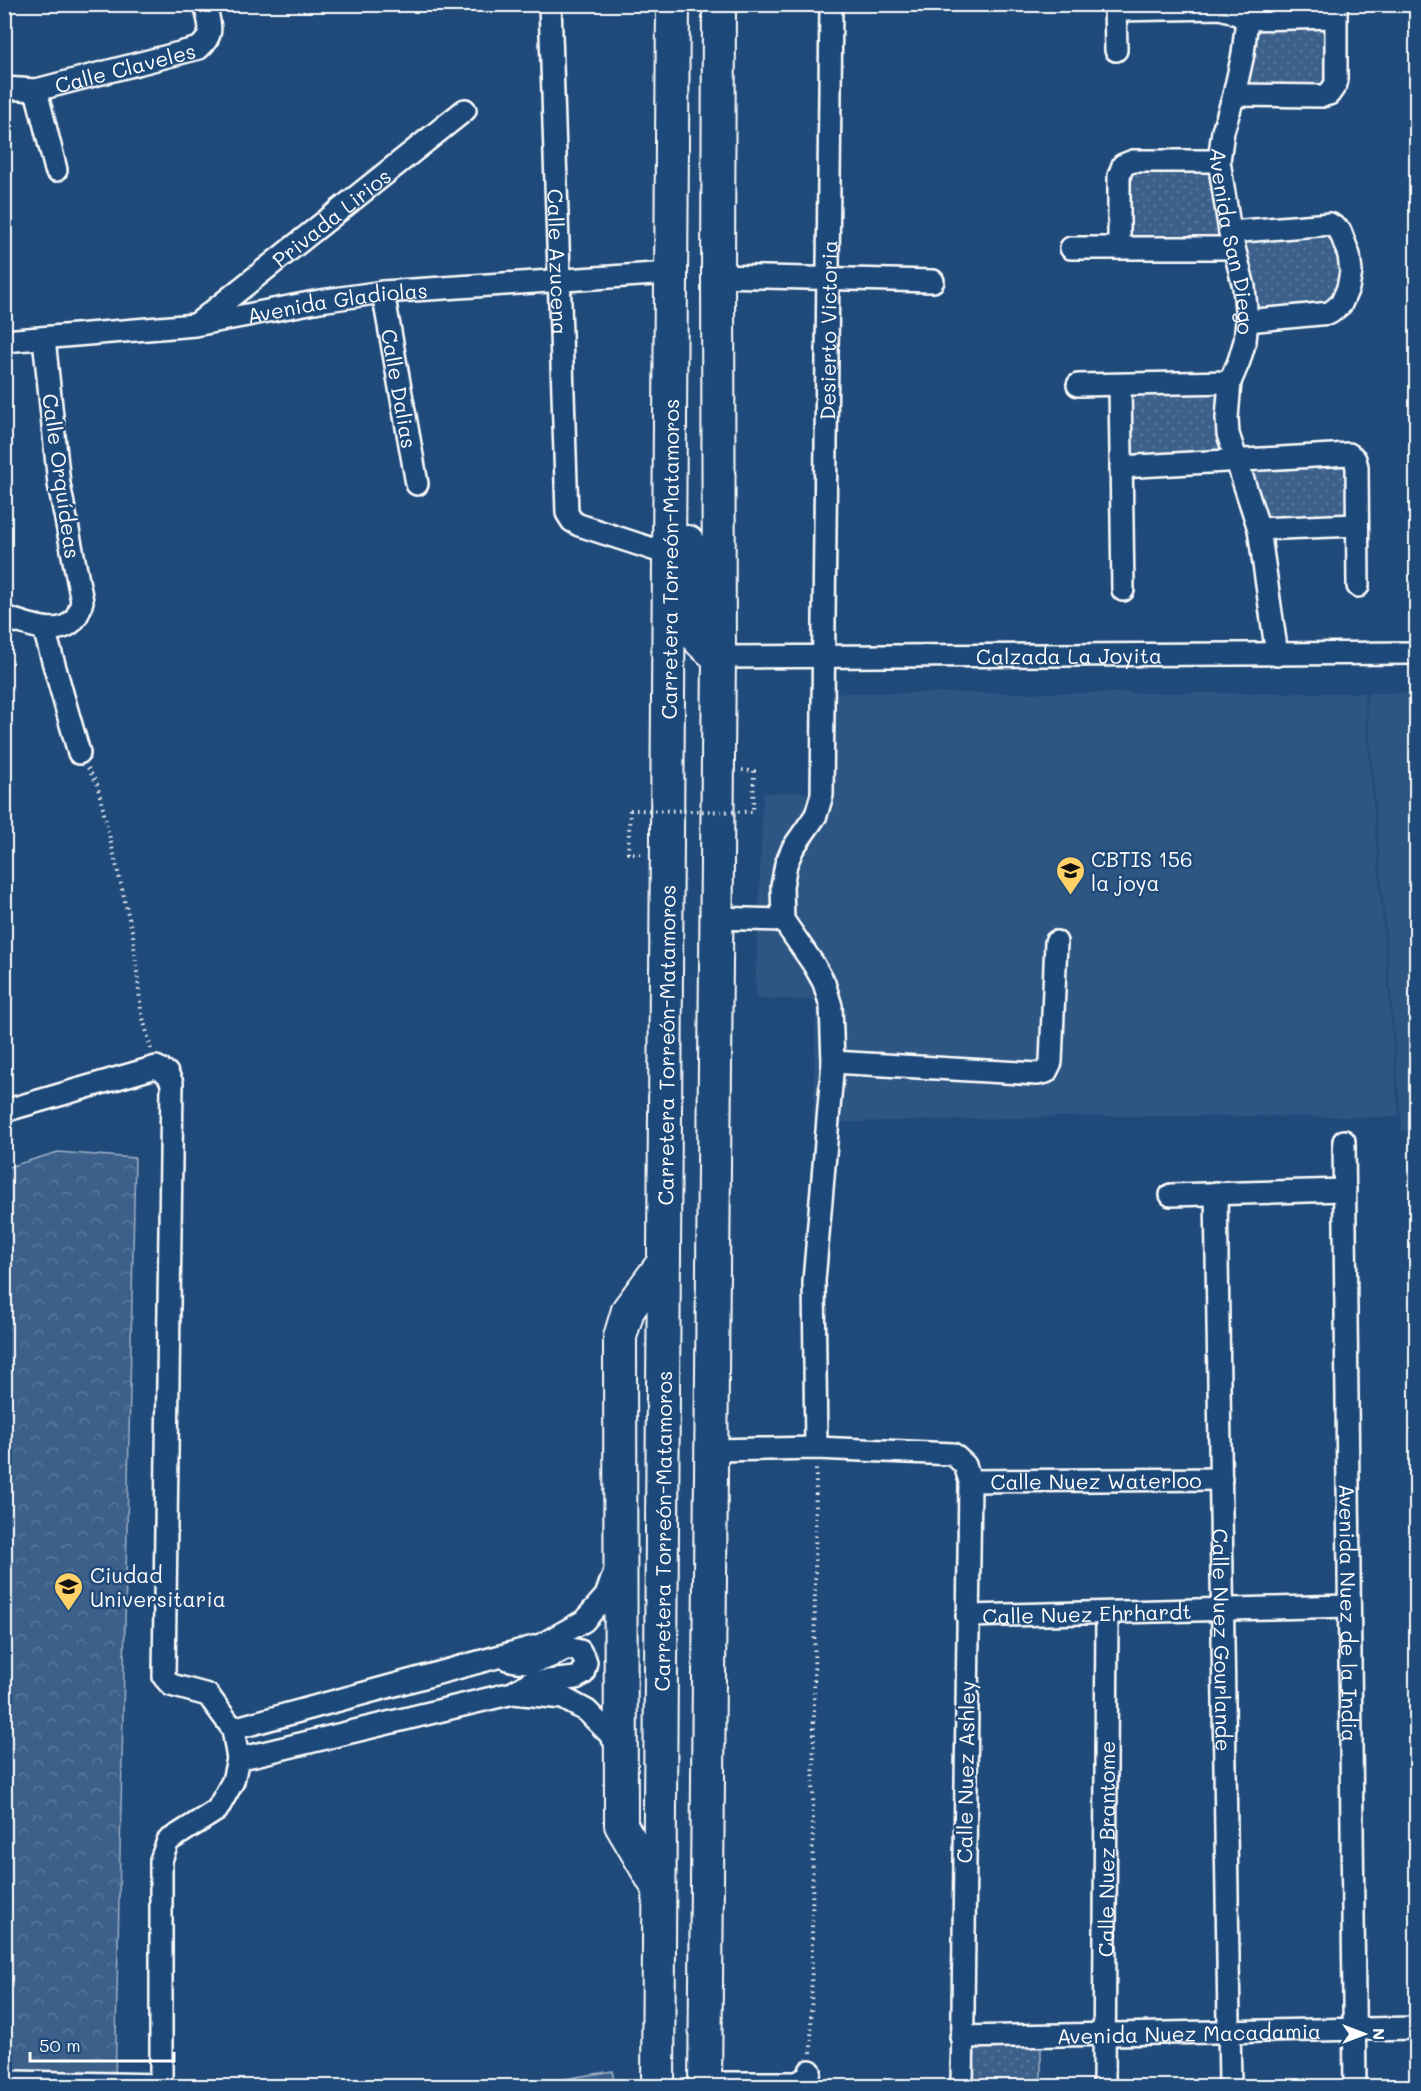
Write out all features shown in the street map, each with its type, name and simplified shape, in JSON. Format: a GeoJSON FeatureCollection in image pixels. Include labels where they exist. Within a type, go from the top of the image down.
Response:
{"type":"FeatureCollection","features":[{"type":"Feature","properties":{"kind":"highway","name":"Carretera Torreón-Matamoros"},"geometry":{"type":"LineString","coordinates":[[658,2086],[673,4]]}},
{"type":"Feature","properties":{"kind":"highway"},"geometry":{"type":"LineString","coordinates":[[705,2085],[719,657],[719,4]]}},
{"type":"Feature","properties":{"kind":"highway"},"geometry":{"type":"LineString","coordinates":[[718,263],[735,108],[736,4]]}},
{"type":"Feature","properties":{"kind":"highway"},"geometry":{"type":"LineString","coordinates":[[670,283],[681,352],[692,628],[696,638],[719,657]]}},
{"type":"Feature","properties":{"kind":"highway"},"geometry":{"type":"LineString","coordinates":[[659,1890],[621,1825],[620,1338],[628,1310],[663,1263]]}},
{"type":"Feature","properties":{"kind":"street","name":"Calle Claveles"},"geometry":{"type":"LineString","coordinates":[[4,88],[36,90],[199,48],[210,36],[205,4]]}},
{"type":"Feature","properties":{"kind":"street","name":"Calle Azucena"},"geometry":{"type":"LineString","coordinates":[[550,4],[566,505],[569,518],[579,525],[668,554]]}},
{"type":"Feature","properties":{"kind":"street","name":"Desierto Victoria"},"geometry":{"type":"LineString","coordinates":[[783,920],[782,886],[786,864],[793,848],[816,815],[822,795],[831,4]]}},
{"type":"Feature","properties":{"kind":"street"},"geometry":{"type":"LineString","coordinates":[[1116,50],[1116,7],[1220,8],[1244,12],[1336,11],[1336,84],[1329,94],[1322,96],[1234,95]]}},
{"type":"Feature","properties":{"kind":"street","name":"Avenida San Diego"},"geometry":{"type":"LineString","coordinates":[[1244,12],[1243,54],[1223,131],[1219,161],[1232,240],[1244,287],[1247,321],[1242,351],[1230,382],[1227,426],[1259,530],[1277,655]]}},
{"type":"Feature","properties":{"kind":"street"},"geometry":{"type":"LineString","coordinates":[[36,90],[56,170]]}},
{"type":"Feature","properties":{"kind":"street","name":"Privada Lirios"},"geometry":{"type":"LineString","coordinates":[[195,325],[465,110]]}},
{"type":"Feature","properties":{"kind":"street"},"geometry":{"type":"LineString","coordinates":[[1119,248],[1119,176],[1123,165],[1133,161],[1219,161]]}},
{"type":"Feature","properties":{"kind":"street"},"geometry":{"type":"LineString","coordinates":[[1071,248],[1119,248],[1232,240],[1330,224],[1340,231],[1350,255],[1351,272],[1348,288],[1341,304],[1330,313],[1247,321]]}},
{"type":"Feature","properties":{"kind":"street"},"geometry":{"type":"LineString","coordinates":[[718,263],[828,279],[933,281]]}},
{"type":"Feature","properties":{"kind":"street","name":"Avenida Gladiolas"},"geometry":{"type":"LineString","coordinates":[[4,341],[195,325],[320,301],[383,292],[560,280],[670,283]]}},
{"type":"Feature","properties":{"kind":"street","name":"Calle Dalias"},"geometry":{"type":"LineString","coordinates":[[383,292],[417,484]]}},
{"type":"Feature","properties":{"kind":"street","name":"Calle Orquídeas"},"geometry":{"type":"LineString","coordinates":[[44,338],[59,484],[82,601],[80,612],[68,626],[44,629]]}},
{"type":"Feature","properties":{"kind":"street"},"geometry":{"type":"LineString","coordinates":[[1078,385],[1120,393],[1230,382]]}},
{"type":"Feature","properties":{"kind":"street"},"geometry":{"type":"LineString","coordinates":[[1120,393],[1123,590]]}},
{"type":"Feature","properties":{"kind":"street"},"geometry":{"type":"LineString","coordinates":[[1121,467],[1343,453],[1353,457],[1357,467],[1358,586]]}},
{"type":"Feature","properties":{"kind":"street"},"geometry":{"type":"LineString","coordinates":[[1259,530],[1358,525]]}},
{"type":"Feature","properties":{"kind":"street"},"geometry":{"type":"LineString","coordinates":[[4,617],[44,629],[79,753]]}},
{"type":"Feature","properties":{"kind":"street","name":"Calzada La Joyita"},"geometry":{"type":"LineString","coordinates":[[719,657],[1416,653]]}},
{"type":"Feature","properties":{"kind":"street"},"geometry":{"type":"LineString","coordinates":[[717,918],[783,920],[814,964],[824,983],[831,1006],[833,1062],[814,1281],[816,1448]]}},
{"type":"Feature","properties":{"kind":"street"},"geometry":{"type":"LineString","coordinates":[[833,1062],[1037,1074],[1046,1072],[1052,1062],[1056,942]]}},
{"type":"Feature","properties":{"kind":"street"},"geometry":{"type":"LineString","coordinates":[[4,1110],[156,1067],[167,1073],[172,1083],[164,1677],[171,1685],[208,1695],[233,1729],[238,1759],[232,1781],[218,1810],[168,1841],[161,1860],[161,2086],[15,2084]]}},
{"type":"Feature","properties":{"kind":"street","name":"Avenida Nuez de la India"},"geometry":{"type":"LineString","coordinates":[[1344,1141],[1356,2086]]}},
{"type":"Feature","properties":{"kind":"street"},"geometry":{"type":"LineString","coordinates":[[1171,1195],[1345,1190]]}},
{"type":"Feature","properties":{"kind":"street","name":"Calle Nuez Gourlande"},"geometry":{"type":"LineString","coordinates":[[1216,1193],[1230,2086]]}},
{"type":"Feature","properties":{"kind":"street","name":"Calle Nuez Waterloo"},"geometry":{"type":"LineString","coordinates":[[713,1450],[816,1448],[954,1454],[961,1460]]}},
{"type":"Feature","properties":{"kind":"street","name":"Calle Nuez Ashley"},"geometry":{"type":"LineString","coordinates":[[961,1460],[970,1481],[962,2086]]}},
{"type":"Feature","properties":{"kind":"street","name":"Calle Nuez Waterloo"},"geometry":{"type":"LineString","coordinates":[[970,1481],[1221,1479]]}},
{"type":"Feature","properties":{"kind":"street"},"geometry":{"type":"LineString","coordinates":[[233,1729],[541,1645],[584,1621],[606,1596],[620,1557]]}},
{"type":"Feature","properties":{"kind":"street","name":"Calle Nuez Ehrhardt"},"geometry":{"type":"LineString","coordinates":[[967,1616],[1350,1606]]}},
{"type":"Feature","properties":{"kind":"street","name":"Calle Nuez Brantome"},"geometry":{"type":"LineString","coordinates":[[1104,2086],[1107,1613]]}},
{"type":"Feature","properties":{"kind":"street"},"geometry":{"type":"LineString","coordinates":[[238,1759],[513,1693],[529,1683],[576,1678],[583,1674],[586,1662],[580,1651],[567,1648],[540,1661],[522,1663],[498,1657]]}},
{"type":"Feature","properties":{"kind":"street"},"geometry":{"type":"LineString","coordinates":[[513,1693],[563,1698],[587,1711],[609,1733],[620,1749]]}},
{"type":"Feature","properties":{"kind":"street","name":"Avenida Nuez Macadamia"},"geometry":{"type":"LineString","coordinates":[[961,2037],[1416,2028]]}},
{"type":"Feature","properties":{"kind":"street"},"geometry":{"type":"LineString","coordinates":[[705,2085],[797,2083],[808,2077],[810,2071]]}},
{"type":"Feature","properties":{"kind":"path"},"geometry":{"type":"LineString","coordinates":[[1416,4],[1416,18]]}},
{"type":"Feature","properties":{"kind":"path"},"geometry":{"type":"LineString","coordinates":[[79,753],[98,784],[133,936],[141,1010],[156,1067]]}},
{"type":"Feature","properties":{"kind":"path"},"geometry":{"type":"LineString","coordinates":[[666,855],[628,853],[630,810],[753,812],[754,771],[718,770]]}},
{"type":"Feature","properties":{"kind":"path"},"geometry":{"type":"LineString","coordinates":[[810,2071],[816,1448]]}},
{"type":"Feature","properties":{"kind":"shaded area","name":"CBTIS 156 la joya"},"geometry":{"type":"Polygon","coordinates":[[[817,693],[1364,693],[1399,1117],[1102,1116],[813,1123],[816,1000],[755,998],[763,793],[815,792],[817,693]]]}},
{"type":"Feature","properties":{"kind":"shaded area"},"geometry":{"type":"Polygon","coordinates":[[[1366,693],[1416,693],[1416,1130],[1402,1131],[1366,693]]]}},
{"type":"Feature","properties":{"kind":"green space"},"geometry":{"type":"Polygon","coordinates":[[[1332,20],[1328,90],[1238,92],[1250,23],[1332,20]]]}},
{"type":"Feature","properties":{"kind":"green space"},"geometry":{"type":"Polygon","coordinates":[[[1216,164],[1227,243],[1123,244],[1126,168],[1216,164]]]}},
{"type":"Feature","properties":{"kind":"green space"},"geometry":{"type":"Polygon","coordinates":[[[1328,227],[1345,254],[1339,302],[1250,318],[1234,235],[1328,227]]]}},
{"type":"Feature","properties":{"kind":"green space"},"geometry":{"type":"Polygon","coordinates":[[[1226,386],[1233,458],[1125,464],[1123,387],[1226,386]]]}},
{"type":"Feature","properties":{"kind":"green space"},"geometry":{"type":"Polygon","coordinates":[[[1345,456],[1355,521],[1261,526],[1243,464],[1345,456]]]}},
{"type":"Feature","properties":{"kind":"green space","name":"Ciudad Universitaria"},"geometry":{"type":"Polygon","coordinates":[[[58,1152],[135,1158],[115,2086],[5,2086],[5,1168],[58,1152]]]}},
{"type":"Feature","properties":{"kind":"green space"},"geometry":{"type":"Polygon","coordinates":[[[969,2042],[1041,2042],[1041,2086],[969,2086],[969,2042]]]}},
{"type":"Feature","properties":{"kind":"green space"},"geometry":{"type":"Polygon","coordinates":[[[613,2071],[613,2086],[522,2086],[613,2071]]]}},
{"type":"Feature","properties":{"kind":"place","name":"CBTIS 156 la joya"},"geometry":{"type":"Point","coordinates":[1070,896]}},
{"type":"Feature","properties":{"kind":"place","name":"Ciudad Universitaria"},"geometry":{"type":"Point","coordinates":[69,1612]}}]}
